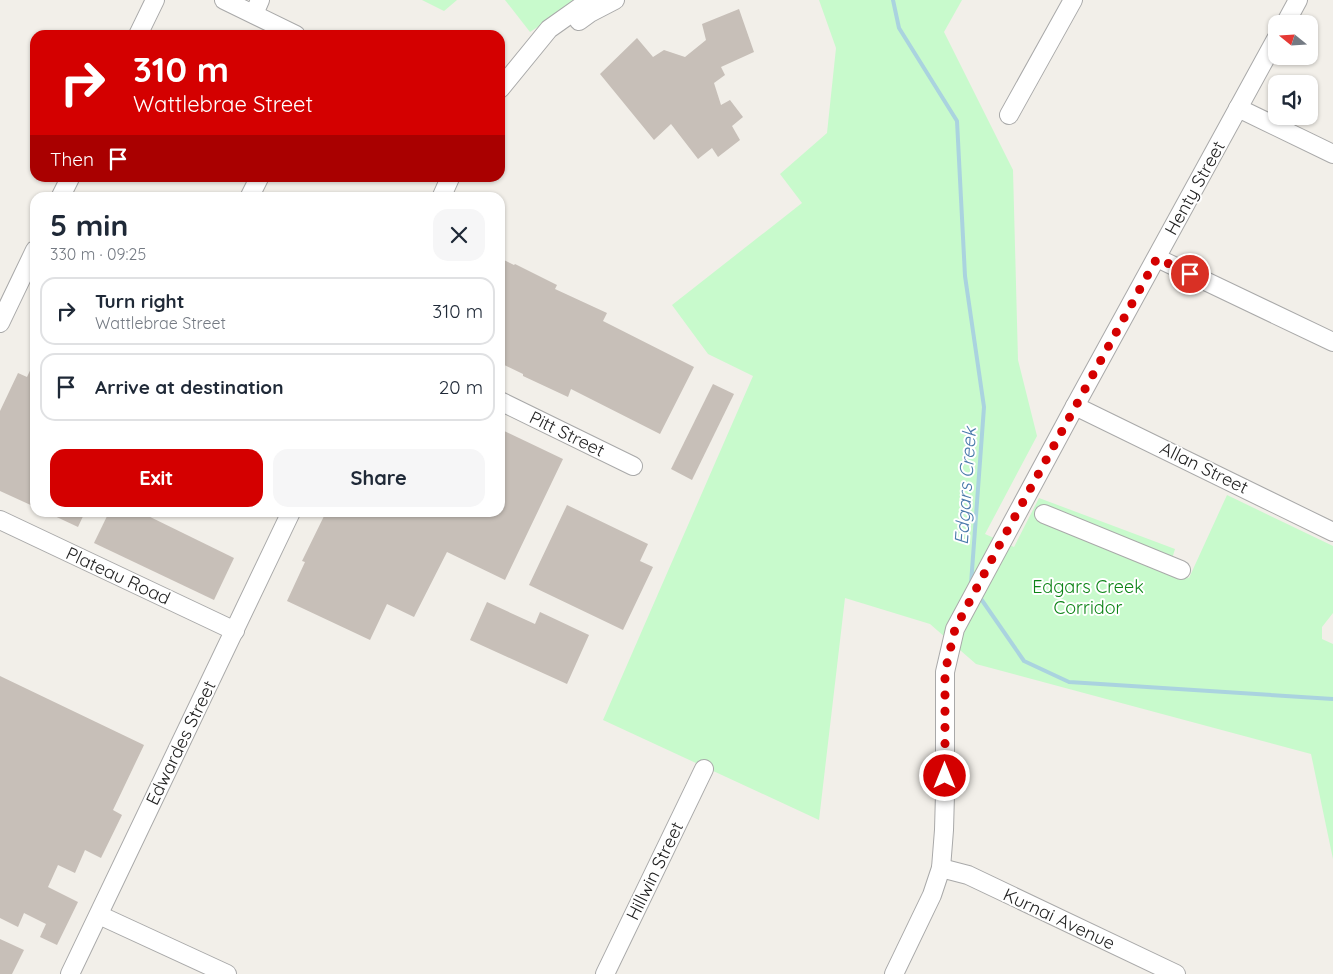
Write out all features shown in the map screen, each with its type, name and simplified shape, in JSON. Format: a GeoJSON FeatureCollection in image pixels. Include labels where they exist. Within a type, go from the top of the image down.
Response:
{"type":"FeatureCollection","features":[{"type":"Feature","properties":{"kind":"street"},"geometry":{"type":"LineString","coordinates":[[140,30],[155,0]]}},
{"type":"Feature","properties":{"kind":"street"},"geometry":{"type":"LineString","coordinates":[[224,0],[257,7],[289,30]]}},
{"type":"Feature","properties":{"kind":"street"},"geometry":{"type":"LineString","coordinates":[[505,83],[549,29],[590,0]]}},
{"type":"Feature","properties":{"kind":"street"},"geometry":{"type":"LineString","coordinates":[[529,53],[550,42],[590,13],[615,0]]}},
{"type":"Feature","properties":{"kind":"street"},"geometry":{"type":"LineString","coordinates":[[1009,115],[1073,0]]}},
{"type":"Feature","properties":{"kind":"street"},"geometry":{"type":"LineString","coordinates":[[1290,15],[1298,0]]}},
{"type":"Feature","properties":{"kind":"street","name":"Henty Street"},"geometry":{"type":"LineString","coordinates":[[894,974],[932,895],[941,868],[946,794],[945,672],[955,629],[1268,54]]}},
{"type":"Feature","properties":{"kind":"street"},"geometry":{"type":"LineString","coordinates":[[1238,108],[1333,154]]}},
{"type":"Feature","properties":{"kind":"street"},"geometry":{"type":"LineString","coordinates":[[1157,258],[1333,342]]}},
{"type":"Feature","properties":{"kind":"street"},"geometry":{"type":"LineString","coordinates":[[0,323],[30,260]]}},
{"type":"Feature","properties":{"kind":"street","name":"Pitt Street"},"geometry":{"type":"LineString","coordinates":[[505,403],[633,466]]}},
{"type":"Feature","properties":{"kind":"street","name":"Allan Street"},"geometry":{"type":"LineString","coordinates":[[1075,406],[1333,532]]}},
{"type":"Feature","properties":{"kind":"street"},"geometry":{"type":"LineString","coordinates":[[1044,514],[1181,570]]}},
{"type":"Feature","properties":{"kind":"street","name":"Edwardes Street"},"geometry":{"type":"LineString","coordinates":[[70,974],[289,517]]}},
{"type":"Feature","properties":{"kind":"street","name":"Plateau Road"},"geometry":{"type":"LineString","coordinates":[[0,520],[235,631]]}},
{"type":"Feature","properties":{"kind":"street","name":"Hillwin Street"},"geometry":{"type":"LineString","coordinates":[[605,974],[704,769]]}},
{"type":"Feature","properties":{"kind":"street","name":"Kurnai Avenue"},"geometry":{"type":"LineString","coordinates":[[941,868],[968,875],[1176,974]]}},
{"type":"Feature","properties":{"kind":"street"},"geometry":{"type":"LineString","coordinates":[[99,915],[227,974]]}},
{"type":"Feature","properties":{"kind":"green space"},"geometry":{"type":"Polygon","coordinates":[[[422,0],[457,0],[444,11],[422,0]]]}},
{"type":"Feature","properties":{"kind":"green space"},"geometry":{"type":"Polygon","coordinates":[[[505,0],[579,0],[530,32],[505,0]]]}},
{"type":"Feature","properties":{"kind":"green space","name":"Edgars Creek Corridor"},"geometry":{"type":"Polygon","coordinates":[[[819,0],[962,0],[944,32],[1013,170],[1018,360],[1037,436],[985,534],[1014,547],[1039,498],[1175,549],[1169,569],[1189,578],[1227,495],[1333,546],[1333,613],[1322,627],[1322,639],[1333,644],[1333,859],[1311,754],[976,664],[930,624],[845,598],[819,820],[603,720],[753,376],[708,354],[672,305],[802,203],[780,174],[827,133],[836,48],[819,0]]]}},
{"type":"Feature","properties":{"kind":"building"},"geometry":{"type":"Polygon","coordinates":[[[739,9],[754,52],[721,67],[725,75],[714,83],[721,105],[730,100],[743,117],[732,126],[740,140],[718,157],[712,148],[698,159],[671,124],[654,140],[600,74],[637,38],[653,57],[664,50],[685,57],[706,40],[702,24],[739,9]]]}},
{"type":"Feature","properties":{"kind":"building"},"geometry":{"type":"Polygon","coordinates":[[[505,260],[557,285],[555,289],[607,313],[603,321],[694,367],[660,434],[571,389],[568,397],[523,376],[523,374],[505,365],[505,260]]]}},
{"type":"Feature","properties":{"kind":"building"},"geometry":{"type":"Polygon","coordinates":[[[30,371],[30,505],[0,491],[0,411],[18,373],[27,377],[30,371]]]}},
{"type":"Feature","properties":{"kind":"building"},"geometry":{"type":"Polygon","coordinates":[[[713,384],[734,394],[692,480],[671,469],[713,384]]]}},
{"type":"Feature","properties":{"kind":"building"},"geometry":{"type":"Polygon","coordinates":[[[505,431],[563,459],[505,580],[447,552],[414,617],[387,604],[370,640],[287,601],[305,562],[302,561],[324,517],[505,517],[505,431]]]}},
{"type":"Feature","properties":{"kind":"building"},"geometry":{"type":"Polygon","coordinates":[[[567,505],[648,544],[640,561],[653,567],[623,630],[529,585],[567,505]]]}},
{"type":"Feature","properties":{"kind":"building"},"geometry":{"type":"Polygon","coordinates":[[[57,517],[83,517],[78,527],[57,517]]]}},
{"type":"Feature","properties":{"kind":"building"},"geometry":{"type":"Polygon","coordinates":[[[107,517],[150,517],[234,558],[214,600],[94,543],[107,517]]]}},
{"type":"Feature","properties":{"kind":"building"},"geometry":{"type":"Polygon","coordinates":[[[487,602],[535,624],[540,612],[589,635],[567,684],[470,640],[487,602]]]}},
{"type":"Feature","properties":{"kind":"building"},"geometry":{"type":"Polygon","coordinates":[[[0,676],[144,745],[113,810],[122,815],[101,858],[85,850],[75,873],[58,865],[48,887],[78,902],[57,945],[40,937],[46,924],[24,913],[18,927],[0,918],[0,676]]]}},
{"type":"Feature","properties":{"kind":"building"},"geometry":{"type":"Polygon","coordinates":[[[0,939],[24,950],[12,974],[0,974],[0,939]]]}},
{"type":"Feature","properties":{"kind":"waterway","name":"Edgars Creek"},"geometry":{"type":"LineString","coordinates":[[893,0],[899,28],[957,121],[965,276],[984,407],[971,584]]}},
{"type":"Feature","properties":{"kind":"waterway","name":"Edgars Creek"},"geometry":{"type":"LineString","coordinates":[[979,596],[1024,661],[1069,682],[1333,699]]}},
{"type":"Feature","properties":{"kind":"route"},"geometry":{"type":"LineString","coordinates":[[945,776],[945,672],[955,629],[1103,354],[1157,258],[1190,274]]}}]}
